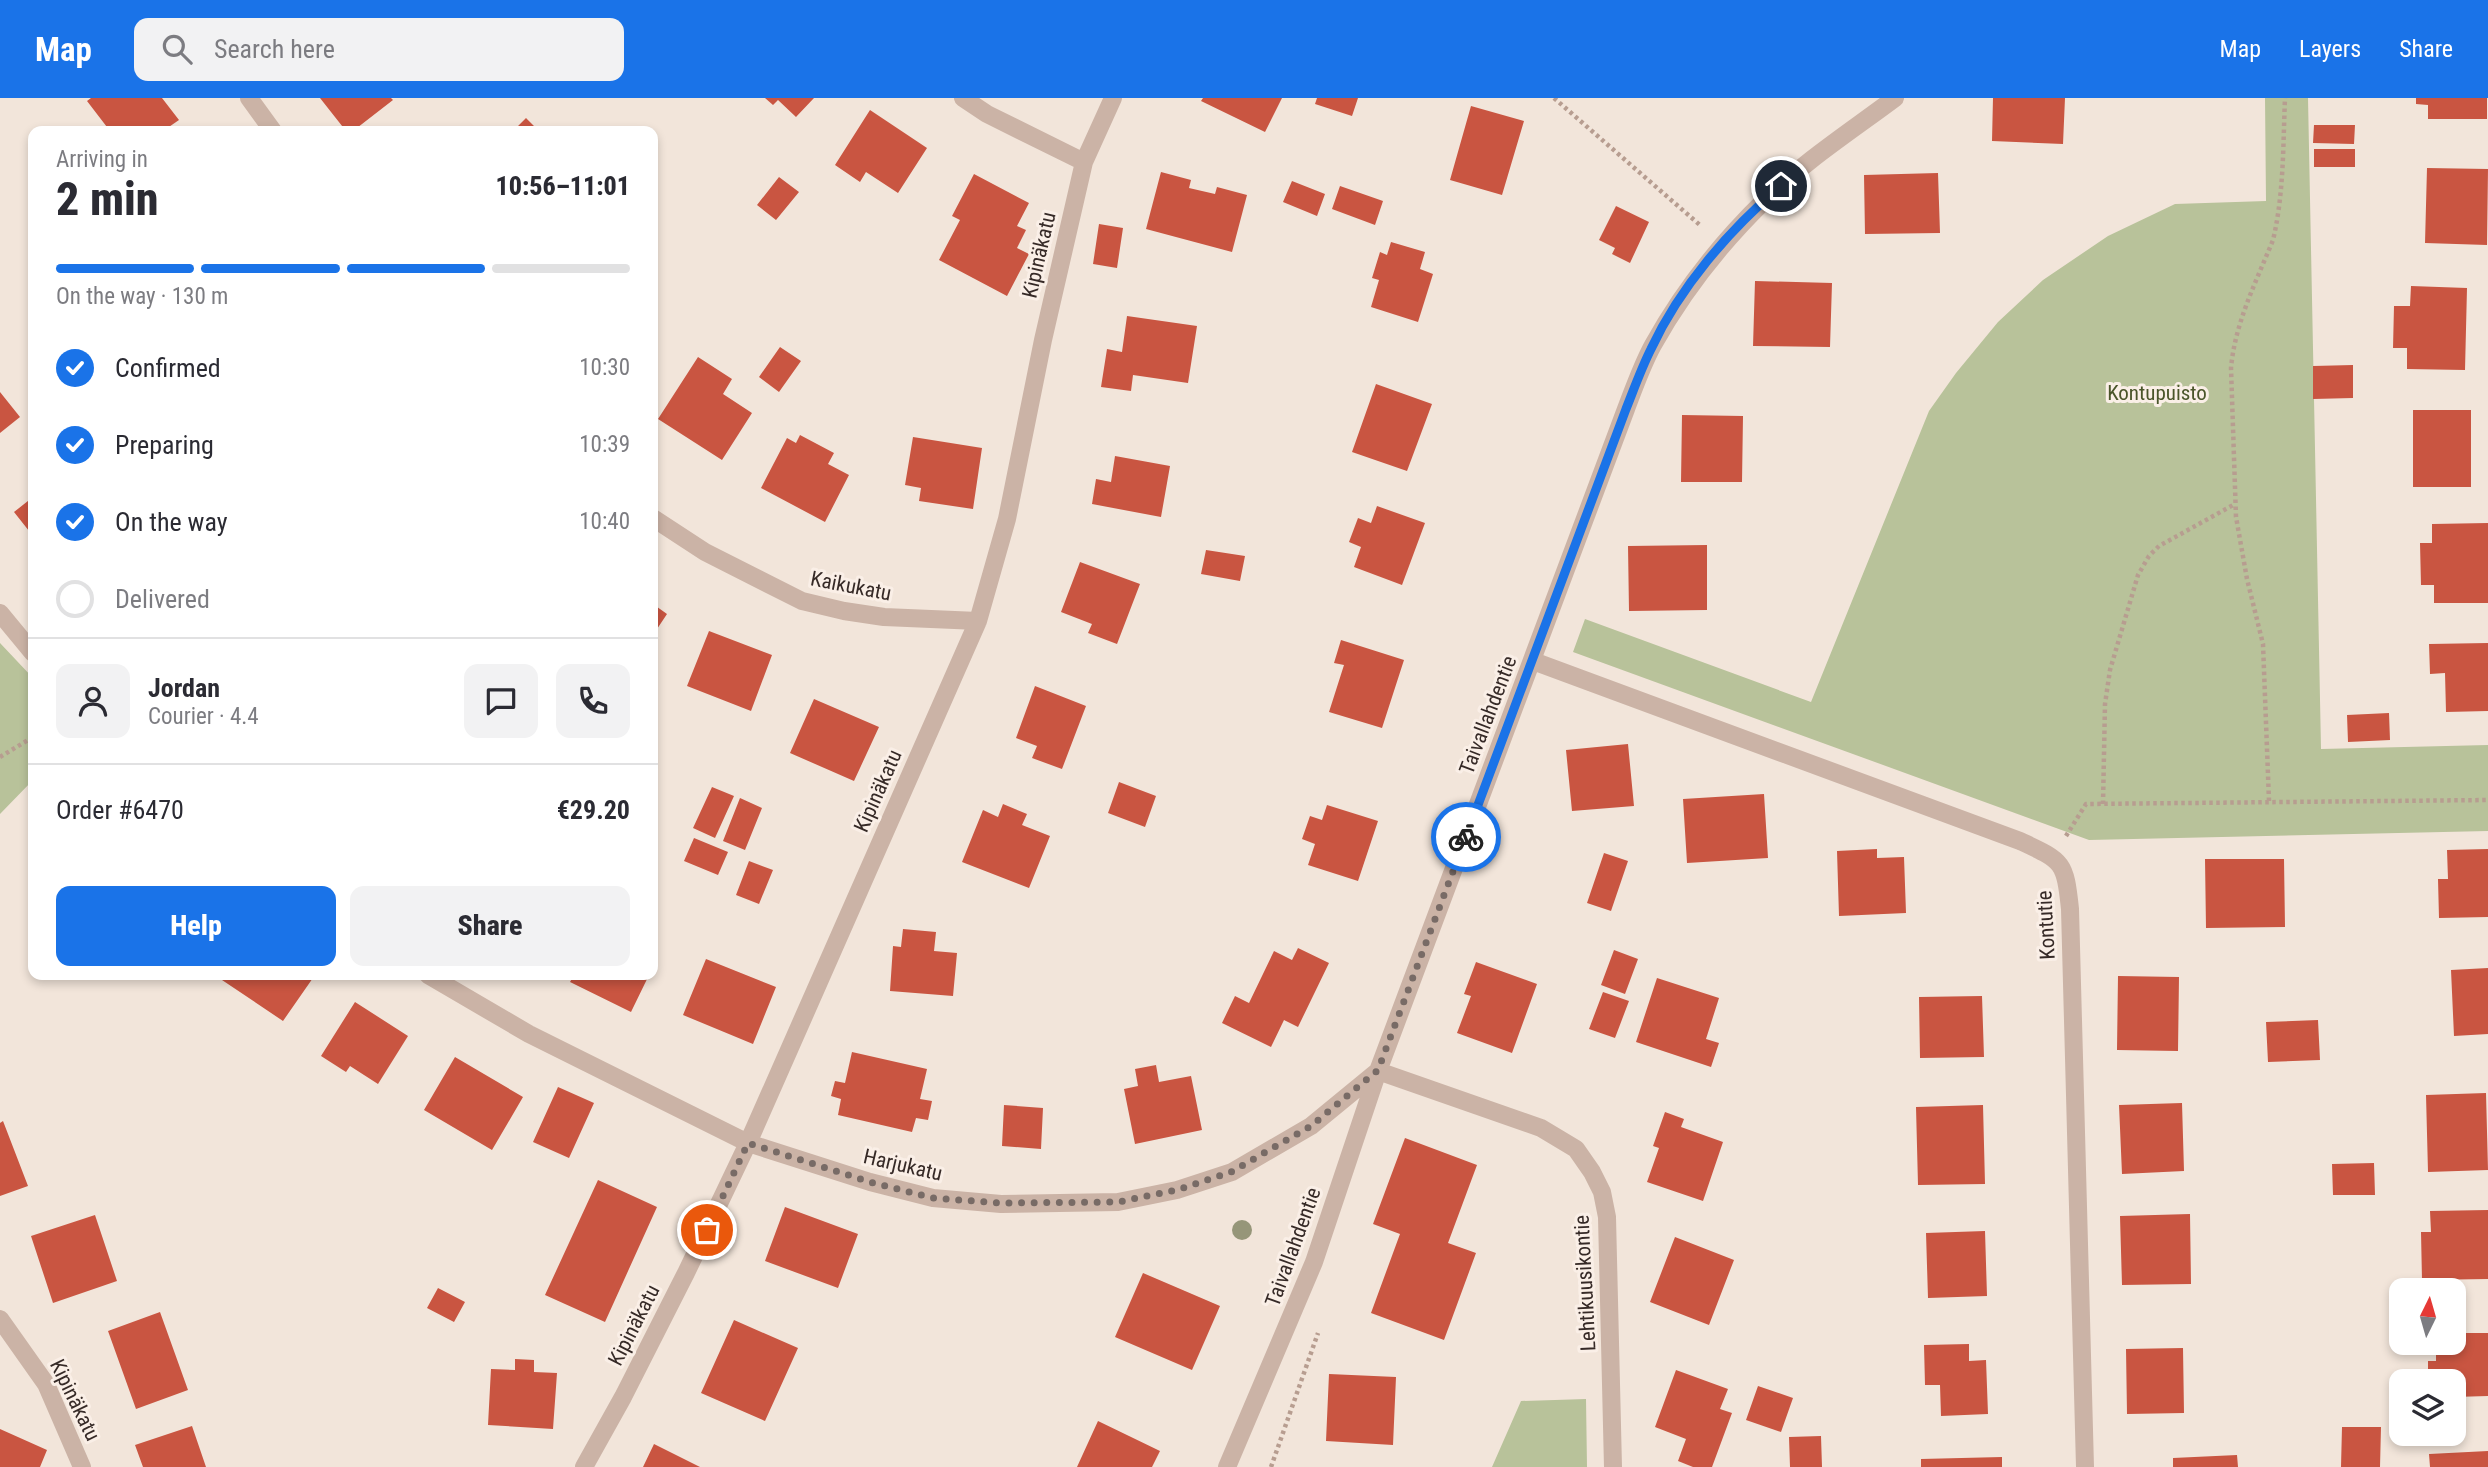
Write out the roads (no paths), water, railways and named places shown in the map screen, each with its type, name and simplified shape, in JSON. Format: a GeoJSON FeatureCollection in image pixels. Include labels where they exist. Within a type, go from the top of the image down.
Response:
{"type":"FeatureCollection","features":[{"type":"Feature","properties":{"kind":"street"},"geometry":{"type":"LineString","coordinates":[[249,98],[269,126]]}},
{"type":"Feature","properties":{"kind":"street"},"geometry":{"type":"LineString","coordinates":[[963,98],[987,114],[1084,162]]}},
{"type":"Feature","properties":{"kind":"street","name":"Kipinäkatu"},"geometry":{"type":"LineString","coordinates":[[584,1467],[686,1273],[748,1143],[978,621],[1007,519],[1043,340],[1084,162],[1113,98]]}},
{"type":"Feature","properties":{"kind":"street","name":"Taivallahdentie"},"geometry":{"type":"LineString","coordinates":[[1227,1467],[1314,1262],[1378,1070],[1651,348],[1681,299],[1722,244],[1765,199],[1895,98]]}},
{"type":"Feature","properties":{"kind":"street","name":"Kaikukatu"},"geometry":{"type":"LineString","coordinates":[[658,521],[705,552],[802,601],[884,617],[978,621]]}},
{"type":"Feature","properties":{"kind":"street"},"geometry":{"type":"LineString","coordinates":[[0,613],[28,647]]}},
{"type":"Feature","properties":{"kind":"street","name":"Kontutie"},"geometry":{"type":"LineString","coordinates":[[1533,661],[2020,841],[2052,856],[2063,868],[2070,909],[2085,1467]]}},
{"type":"Feature","properties":{"kind":"street","name":"Harjukatu"},"geometry":{"type":"LineString","coordinates":[[437,980],[529,1034],[748,1143],[870,1182],[933,1198],[1001,1203],[1118,1202],[1177,1190],[1231,1172],[1311,1126],[1378,1070]]}},
{"type":"Feature","properties":{"kind":"street","name":"Lehtikuusikontie"},"geometry":{"type":"LineString","coordinates":[[1378,1070],[1541,1128],[1576,1149],[1592,1172],[1602,1192],[1607,1217],[1614,1467]]}},
{"type":"Feature","properties":{"kind":"street","name":"Kipinäkatu"},"geometry":{"type":"LineString","coordinates":[[0,1320],[46,1384],[82,1467]]}},
{"type":"Feature","properties":{"kind":"park label","name":"Kontupuisto"},"geometry":{"type":"Point","coordinates":[2157,393]}}]}
